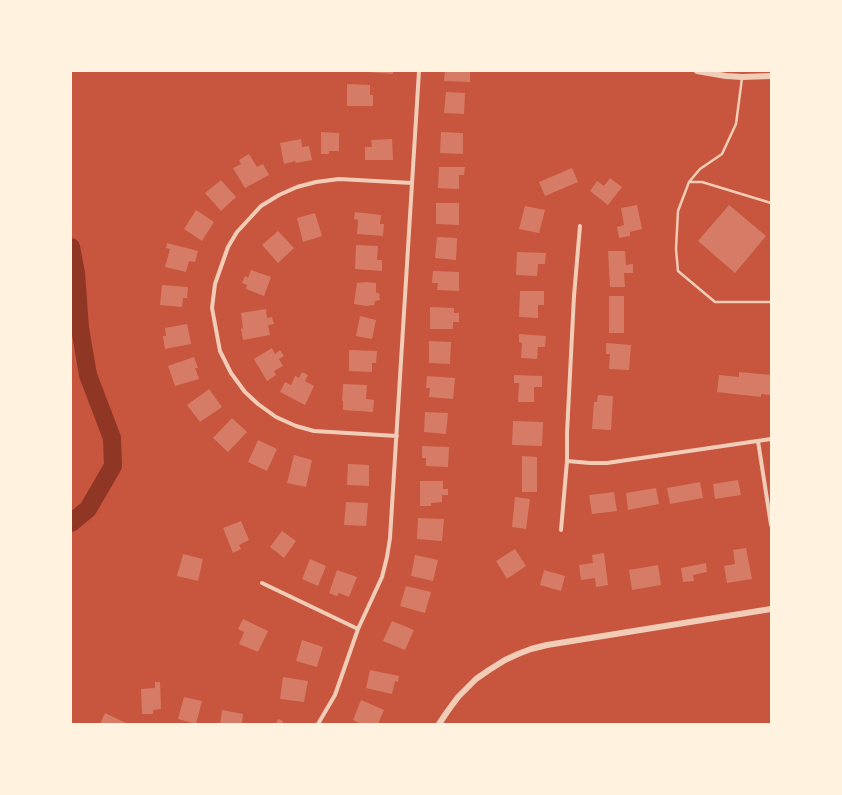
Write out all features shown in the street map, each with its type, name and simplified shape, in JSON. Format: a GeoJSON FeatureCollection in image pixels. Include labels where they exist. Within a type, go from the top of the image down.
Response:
{"type":"FeatureCollection","features":[{"type":"Feature","properties":{"kind":"street"},"geometry":{"type":"LineString","coordinates":[[318,724],[335,695],[358,629],[382,577],[390,538],[419,71]]}},
{"type":"Feature","properties":{"kind":"street"},"geometry":{"type":"LineString","coordinates":[[697,71],[726,76],[771,76]]}},
{"type":"Feature","properties":{"kind":"street"},"geometry":{"type":"LineString","coordinates":[[397,436],[314,431],[296,426],[276,417],[245,392],[231,373],[220,351],[212,308],[215,284],[228,247],[236,232],[261,206],[279,195],[297,187],[316,182],[338,179],[412,183]]}},
{"type":"Feature","properties":{"kind":"street"},"geometry":{"type":"LineString","coordinates":[[561,530],[567,461],[574,296],[580,226]]}},
{"type":"Feature","properties":{"kind":"street"},"geometry":{"type":"LineString","coordinates":[[567,461],[590,464],[607,463],[771,439]]}},
{"type":"Feature","properties":{"kind":"street"},"geometry":{"type":"LineString","coordinates":[[758,441],[771,525]]}},
{"type":"Feature","properties":{"kind":"street"},"geometry":{"type":"LineString","coordinates":[[262,584],[358,629]]}},
{"type":"Feature","properties":{"kind":"street"},"geometry":{"type":"LineString","coordinates":[[440,724],[458,697],[476,679],[505,660],[531,649],[547,645],[771,609]]}},
{"type":"Feature","properties":{"kind":"lane"},"geometry":{"type":"LineString","coordinates":[[742,77],[736,124],[722,154],[700,169],[689,182],[678,211],[676,249],[678,271],[716,302],[771,302]]}},
{"type":"Feature","properties":{"kind":"lane"},"geometry":{"type":"LineString","coordinates":[[689,182],[702,182],[771,203]]}},
{"type":"Feature","properties":{"kind":"building"},"geometry":{"type":"Polygon","coordinates":[[[393,71],[393,74],[367,72],[393,71]]]}},
{"type":"Feature","properties":{"kind":"building"},"geometry":{"type":"Polygon","coordinates":[[[445,71],[470,71],[470,82],[444,81],[445,71]]]}},
{"type":"Feature","properties":{"kind":"building"},"geometry":{"type":"Polygon","coordinates":[[[347,84],[370,85],[370,95],[373,95],[373,106],[347,106],[347,84]]]}},
{"type":"Feature","properties":{"kind":"building"},"geometry":{"type":"Polygon","coordinates":[[[446,92],[465,93],[464,114],[444,113],[446,92]]]}},
{"type":"Feature","properties":{"kind":"building"},"geometry":{"type":"Polygon","coordinates":[[[321,132],[339,133],[339,151],[329,151],[329,154],[321,154],[321,132]]]}},
{"type":"Feature","properties":{"kind":"building"},"geometry":{"type":"Polygon","coordinates":[[[441,132],[463,133],[463,154],[440,153],[441,132]]]}},
{"type":"Feature","properties":{"kind":"building"},"geometry":{"type":"Polygon","coordinates":[[[301,139],[302,147],[309,146],[312,160],[296,163],[295,161],[284,164],[280,143],[301,139]]]}},
{"type":"Feature","properties":{"kind":"building"},"geometry":{"type":"Polygon","coordinates":[[[392,139],[393,160],[365,160],[365,147],[372,147],[371,140],[392,139]]]}},
{"type":"Feature","properties":{"kind":"building"},"geometry":{"type":"Polygon","coordinates":[[[249,154],[257,167],[263,164],[269,175],[245,188],[233,168],[241,164],[239,160],[249,154]]]}},
{"type":"Feature","properties":{"kind":"building"},"geometry":{"type":"Polygon","coordinates":[[[439,167],[465,167],[464,175],[459,175],[459,189],[438,188],[439,167]]]}},
{"type":"Feature","properties":{"kind":"building"},"geometry":{"type":"Polygon","coordinates":[[[572,168],[578,182],[545,196],[539,182],[572,168]]]}},
{"type":"Feature","properties":{"kind":"building"},"geometry":{"type":"Polygon","coordinates":[[[610,178],[622,187],[608,205],[590,191],[597,181],[604,186],[610,178]]]}},
{"type":"Feature","properties":{"kind":"building"},"geometry":{"type":"Polygon","coordinates":[[[221,180],[236,197],[221,211],[205,193],[221,180]]]}},
{"type":"Feature","properties":{"kind":"building"},"geometry":{"type":"Polygon","coordinates":[[[436,203],[459,203],[459,225],[436,224],[436,203]]]}},
{"type":"Feature","properties":{"kind":"building"},"geometry":{"type":"Polygon","coordinates":[[[637,205],[642,229],[630,232],[630,236],[619,238],[617,227],[624,225],[621,208],[637,205]]]}},
{"type":"Feature","properties":{"kind":"building"},"geometry":{"type":"Polygon","coordinates":[[[729,205],[766,236],[735,273],[698,241],[729,205]]]}},
{"type":"Feature","properties":{"kind":"building"},"geometry":{"type":"Polygon","coordinates":[[[525,206],[545,210],[539,233],[519,229],[525,206]]]}},
{"type":"Feature","properties":{"kind":"building"},"geometry":{"type":"Polygon","coordinates":[[[196,210],[214,222],[202,241],[184,229],[196,210]]]}},
{"type":"Feature","properties":{"kind":"building"},"geometry":{"type":"Polygon","coordinates":[[[355,212],[381,215],[380,224],[384,224],[383,236],[357,234],[358,220],[354,219],[355,212]]]}},
{"type":"Feature","properties":{"kind":"building"},"geometry":{"type":"Polygon","coordinates":[[[315,213],[322,236],[303,242],[297,218],[315,213]]]}},
{"type":"Feature","properties":{"kind":"building"},"geometry":{"type":"Polygon","coordinates":[[[278,231],[294,248],[278,263],[262,245],[278,231]]]}},
{"type":"Feature","properties":{"kind":"building"},"geometry":{"type":"Polygon","coordinates":[[[437,237],[457,238],[456,260],[435,258],[437,237]]]}},
{"type":"Feature","properties":{"kind":"building"},"geometry":{"type":"Polygon","coordinates":[[[167,243],[198,251],[195,262],[189,261],[186,272],[165,267],[170,249],[166,248],[167,243]]]}},
{"type":"Feature","properties":{"kind":"building"},"geometry":{"type":"Polygon","coordinates":[[[356,245],[378,246],[377,260],[382,260],[382,271],[355,269],[356,245]]]}},
{"type":"Feature","properties":{"kind":"building"},"geometry":{"type":"Polygon","coordinates":[[[608,251],[625,251],[626,265],[633,264],[633,273],[624,273],[625,287],[610,287],[608,251]]]}},
{"type":"Feature","properties":{"kind":"building"},"geometry":{"type":"Polygon","coordinates":[[[517,252],[546,253],[545,264],[538,264],[537,276],[516,275],[517,252]]]}},
{"type":"Feature","properties":{"kind":"building"},"geometry":{"type":"Polygon","coordinates":[[[251,270],[271,277],[264,296],[246,289],[247,285],[242,283],[245,276],[248,278],[251,270]]]}},
{"type":"Feature","properties":{"kind":"building"},"geometry":{"type":"Polygon","coordinates":[[[433,271],[459,272],[459,291],[437,290],[438,283],[432,283],[433,271]]]}},
{"type":"Feature","properties":{"kind":"building"},"geometry":{"type":"Polygon","coordinates":[[[357,283],[376,283],[376,293],[379,293],[380,300],[375,301],[374,305],[366,306],[354,304],[357,283]]]}},
{"type":"Feature","properties":{"kind":"building"},"geometry":{"type":"Polygon","coordinates":[[[162,285],[188,287],[187,298],[183,298],[182,307],[160,305],[162,285]]]}},
{"type":"Feature","properties":{"kind":"building"},"geometry":{"type":"Polygon","coordinates":[[[520,291],[544,291],[544,305],[538,305],[538,318],[519,317],[520,291]]]}},
{"type":"Feature","properties":{"kind":"building"},"geometry":{"type":"Polygon","coordinates":[[[609,296],[624,296],[624,333],[609,333],[609,296]]]}},
{"type":"Feature","properties":{"kind":"building"},"geometry":{"type":"Polygon","coordinates":[[[430,307],[454,308],[454,313],[459,313],[459,322],[453,322],[453,329],[430,329],[430,307]]]}},
{"type":"Feature","properties":{"kind":"building"},"geometry":{"type":"Polygon","coordinates":[[[266,309],[267,318],[272,317],[274,324],[268,325],[270,335],[243,340],[241,313],[266,309]]]}},
{"type":"Feature","properties":{"kind":"building"},"geometry":{"type":"Polygon","coordinates":[[[360,316],[376,320],[372,339],[356,336],[360,316]]]}},
{"type":"Feature","properties":{"kind":"building"},"geometry":{"type":"Polygon","coordinates":[[[187,324],[191,344],[165,349],[163,336],[166,336],[165,328],[187,324]]]}},
{"type":"Feature","properties":{"kind":"building"},"geometry":{"type":"Polygon","coordinates":[[[519,334],[546,336],[545,347],[538,347],[537,359],[521,358],[522,343],[519,342],[519,334]]]}},
{"type":"Feature","properties":{"kind":"building"},"geometry":{"type":"Polygon","coordinates":[[[429,341],[451,342],[450,364],[429,363],[429,341]]]}},
{"type":"Feature","properties":{"kind":"building"},"geometry":{"type":"Polygon","coordinates":[[[606,343],[631,345],[629,370],[609,369],[610,354],[606,354],[606,343]]]}},
{"type":"Feature","properties":{"kind":"building"},"geometry":{"type":"Polygon","coordinates":[[[272,348],[275,354],[280,350],[284,356],[279,359],[283,366],[274,371],[276,375],[267,381],[254,359],[272,348]]]}},
{"type":"Feature","properties":{"kind":"building"},"geometry":{"type":"Polygon","coordinates":[[[349,350],[377,351],[376,363],[372,363],[372,372],[349,371],[349,350]]]}},
{"type":"Feature","properties":{"kind":"building"},"geometry":{"type":"Polygon","coordinates":[[[194,357],[198,368],[195,368],[199,379],[175,386],[168,366],[194,357]]]}},
{"type":"Feature","properties":{"kind":"building"},"geometry":{"type":"Polygon","coordinates":[[[302,372],[308,375],[305,381],[314,386],[305,405],[280,392],[285,382],[291,385],[295,376],[299,378],[302,372]]]}},
{"type":"Feature","properties":{"kind":"building"},"geometry":{"type":"Polygon","coordinates":[[[739,372],[771,375],[771,395],[761,394],[761,397],[717,392],[719,375],[739,377],[739,372]]]}},
{"type":"Feature","properties":{"kind":"building"},"geometry":{"type":"Polygon","coordinates":[[[514,375],[542,376],[542,387],[534,387],[534,402],[518,402],[519,383],[514,383],[514,375]]]}},
{"type":"Feature","properties":{"kind":"building"},"geometry":{"type":"Polygon","coordinates":[[[427,376],[455,378],[453,399],[429,397],[430,388],[426,388],[427,376]]]}},
{"type":"Feature","properties":{"kind":"building"},"geometry":{"type":"Polygon","coordinates":[[[343,384],[367,385],[366,399],[374,400],[373,412],[343,410],[343,384]]]}},
{"type":"Feature","properties":{"kind":"building"},"geometry":{"type":"Polygon","coordinates":[[[209,389],[222,407],[200,422],[187,405],[209,389]]]}},
{"type":"Feature","properties":{"kind":"building"},"geometry":{"type":"Polygon","coordinates":[[[598,395],[613,396],[611,430],[592,429],[594,402],[597,402],[598,395]]]}},
{"type":"Feature","properties":{"kind":"building"},"geometry":{"type":"Polygon","coordinates":[[[425,412],[448,413],[446,434],[424,432],[425,412]]]}},
{"type":"Feature","properties":{"kind":"building"},"geometry":{"type":"Polygon","coordinates":[[[232,418],[247,432],[228,452],[213,438],[232,418]]]}},
{"type":"Feature","properties":{"kind":"building"},"geometry":{"type":"Polygon","coordinates":[[[513,421],[543,422],[542,446],[512,445],[513,421]]]}},
{"type":"Feature","properties":{"kind":"building"},"geometry":{"type":"Polygon","coordinates":[[[258,440],[277,449],[267,471],[248,462],[258,440]]]}},
{"type":"Feature","properties":{"kind":"building"},"geometry":{"type":"Polygon","coordinates":[[[422,446],[449,447],[448,467],[426,466],[426,458],[422,458],[422,446]]]}},
{"type":"Feature","properties":{"kind":"building"},"geometry":{"type":"Polygon","coordinates":[[[294,455],[312,460],[306,487],[287,483],[294,455]]]}},
{"type":"Feature","properties":{"kind":"building"},"geometry":{"type":"Polygon","coordinates":[[[522,456],[537,457],[537,492],[522,492],[522,456]]]}},
{"type":"Feature","properties":{"kind":"building"},"geometry":{"type":"Polygon","coordinates":[[[348,464],[369,465],[369,486],[347,485],[348,464]]]}},
{"type":"Feature","properties":{"kind":"building"},"geometry":{"type":"Polygon","coordinates":[[[738,480],[741,495],[715,499],[713,484],[738,480]]]}},
{"type":"Feature","properties":{"kind":"building"},"geometry":{"type":"Polygon","coordinates":[[[420,481],[443,481],[443,489],[448,489],[448,495],[442,495],[442,502],[431,503],[431,506],[420,506],[420,481]]]}},
{"type":"Feature","properties":{"kind":"building"},"geometry":{"type":"Polygon","coordinates":[[[700,482],[703,498],[670,504],[667,488],[700,482]]]}},
{"type":"Feature","properties":{"kind":"building"},"geometry":{"type":"Polygon","coordinates":[[[656,488],[659,504],[628,510],[626,493],[656,488]]]}},
{"type":"Feature","properties":{"kind":"building"},"geometry":{"type":"Polygon","coordinates":[[[614,492],[617,511],[592,514],[589,495],[614,492]]]}},
{"type":"Feature","properties":{"kind":"building"},"geometry":{"type":"Polygon","coordinates":[[[515,497],[530,499],[526,529],[512,527],[515,497]]]}},
{"type":"Feature","properties":{"kind":"building"},"geometry":{"type":"Polygon","coordinates":[[[346,502],[368,503],[366,526],[344,525],[346,502]]]}},
{"type":"Feature","properties":{"kind":"building"},"geometry":{"type":"Polygon","coordinates":[[[418,518],[444,519],[442,541],[417,539],[418,518]]]}},
{"type":"Feature","properties":{"kind":"building"},"geometry":{"type":"Polygon","coordinates":[[[241,521],[249,540],[239,545],[241,549],[233,553],[223,528],[241,521]]]}},
{"type":"Feature","properties":{"kind":"building"},"geometry":{"type":"Polygon","coordinates":[[[282,531],[296,541],[284,558],[270,547],[282,531]]]}},
{"type":"Feature","properties":{"kind":"building"},"geometry":{"type":"Polygon","coordinates":[[[746,548],[752,579],[727,583],[724,566],[735,564],[733,550],[746,548]]]}},
{"type":"Feature","properties":{"kind":"building"},"geometry":{"type":"Polygon","coordinates":[[[515,549],[526,566],[507,579],[496,561],[515,549]]]}},
{"type":"Feature","properties":{"kind":"building"},"geometry":{"type":"Polygon","coordinates":[[[604,553],[608,585],[596,587],[595,578],[581,580],[579,565],[593,563],[592,555],[604,553]]]}},
{"type":"Feature","properties":{"kind":"building"},"geometry":{"type":"Polygon","coordinates":[[[183,554],[203,559],[198,581],[177,576],[183,554]]]}},
{"type":"Feature","properties":{"kind":"building"},"geometry":{"type":"Polygon","coordinates":[[[415,555],[438,560],[433,581],[411,576],[415,555]]]}},
{"type":"Feature","properties":{"kind":"building"},"geometry":{"type":"Polygon","coordinates":[[[310,559],[326,566],[318,586],[302,579],[310,559]]]}},
{"type":"Feature","properties":{"kind":"building"},"geometry":{"type":"Polygon","coordinates":[[[706,563],[707,572],[693,575],[694,581],[683,582],[681,568],[706,563]]]}},
{"type":"Feature","properties":{"kind":"building"},"geometry":{"type":"Polygon","coordinates":[[[658,565],[661,585],[632,590],[629,570],[658,565]]]}},
{"type":"Feature","properties":{"kind":"building"},"geometry":{"type":"Polygon","coordinates":[[[337,570],[357,577],[349,597],[339,593],[337,596],[329,593],[337,570]]]}},
{"type":"Feature","properties":{"kind":"building"},"geometry":{"type":"Polygon","coordinates":[[[544,570],[565,576],[561,591],[540,585],[544,570]]]}},
{"type":"Feature","properties":{"kind":"building"},"geometry":{"type":"Polygon","coordinates":[[[406,586],[431,592],[425,613],[400,606],[406,586]]]}},
{"type":"Feature","properties":{"kind":"building"},"geometry":{"type":"Polygon","coordinates":[[[243,619],[268,631],[258,652],[239,644],[244,632],[238,629],[243,619]]]}},
{"type":"Feature","properties":{"kind":"building"},"geometry":{"type":"Polygon","coordinates":[[[392,621],[414,630],[405,650],[383,641],[392,621]]]}},
{"type":"Feature","properties":{"kind":"building"},"geometry":{"type":"Polygon","coordinates":[[[302,640],[323,647],[317,667],[296,661],[302,640]]]}},
{"type":"Feature","properties":{"kind":"building"},"geometry":{"type":"Polygon","coordinates":[[[370,670],[399,676],[398,682],[395,681],[392,694],[366,688],[370,670]]]}},
{"type":"Feature","properties":{"kind":"building"},"geometry":{"type":"Polygon","coordinates":[[[283,677],[308,681],[304,702],[280,699],[283,677]]]}},
{"type":"Feature","properties":{"kind":"building"},"geometry":{"type":"Polygon","coordinates":[[[155,682],[160,682],[161,709],[153,710],[153,714],[142,714],[141,689],[155,688],[155,682]]]}},
{"type":"Feature","properties":{"kind":"building"},"geometry":{"type":"Polygon","coordinates":[[[184,697],[202,701],[196,724],[178,719],[184,697]]]}},
{"type":"Feature","properties":{"kind":"building"},"geometry":{"type":"Polygon","coordinates":[[[361,700],[384,710],[378,724],[362,724],[353,720],[361,700]]]}},
{"type":"Feature","properties":{"kind":"building"},"geometry":{"type":"Polygon","coordinates":[[[222,710],[243,714],[242,723],[244,724],[220,724],[222,710]]]}},
{"type":"Feature","properties":{"kind":"building"},"geometry":{"type":"Polygon","coordinates":[[[105,713],[126,723],[126,724],[100,724],[105,713]]]}},
{"type":"Feature","properties":{"kind":"building"},"geometry":{"type":"Polygon","coordinates":[[[278,719],[283,721],[282,724],[276,724],[278,719]]]}},
{"type":"Feature","properties":{"kind":"waterway"},"geometry":{"type":"LineString","coordinates":[[71,247],[76,273],[80,328],[88,375],[112,438],[113,466],[88,509],[71,523]]}}]}
